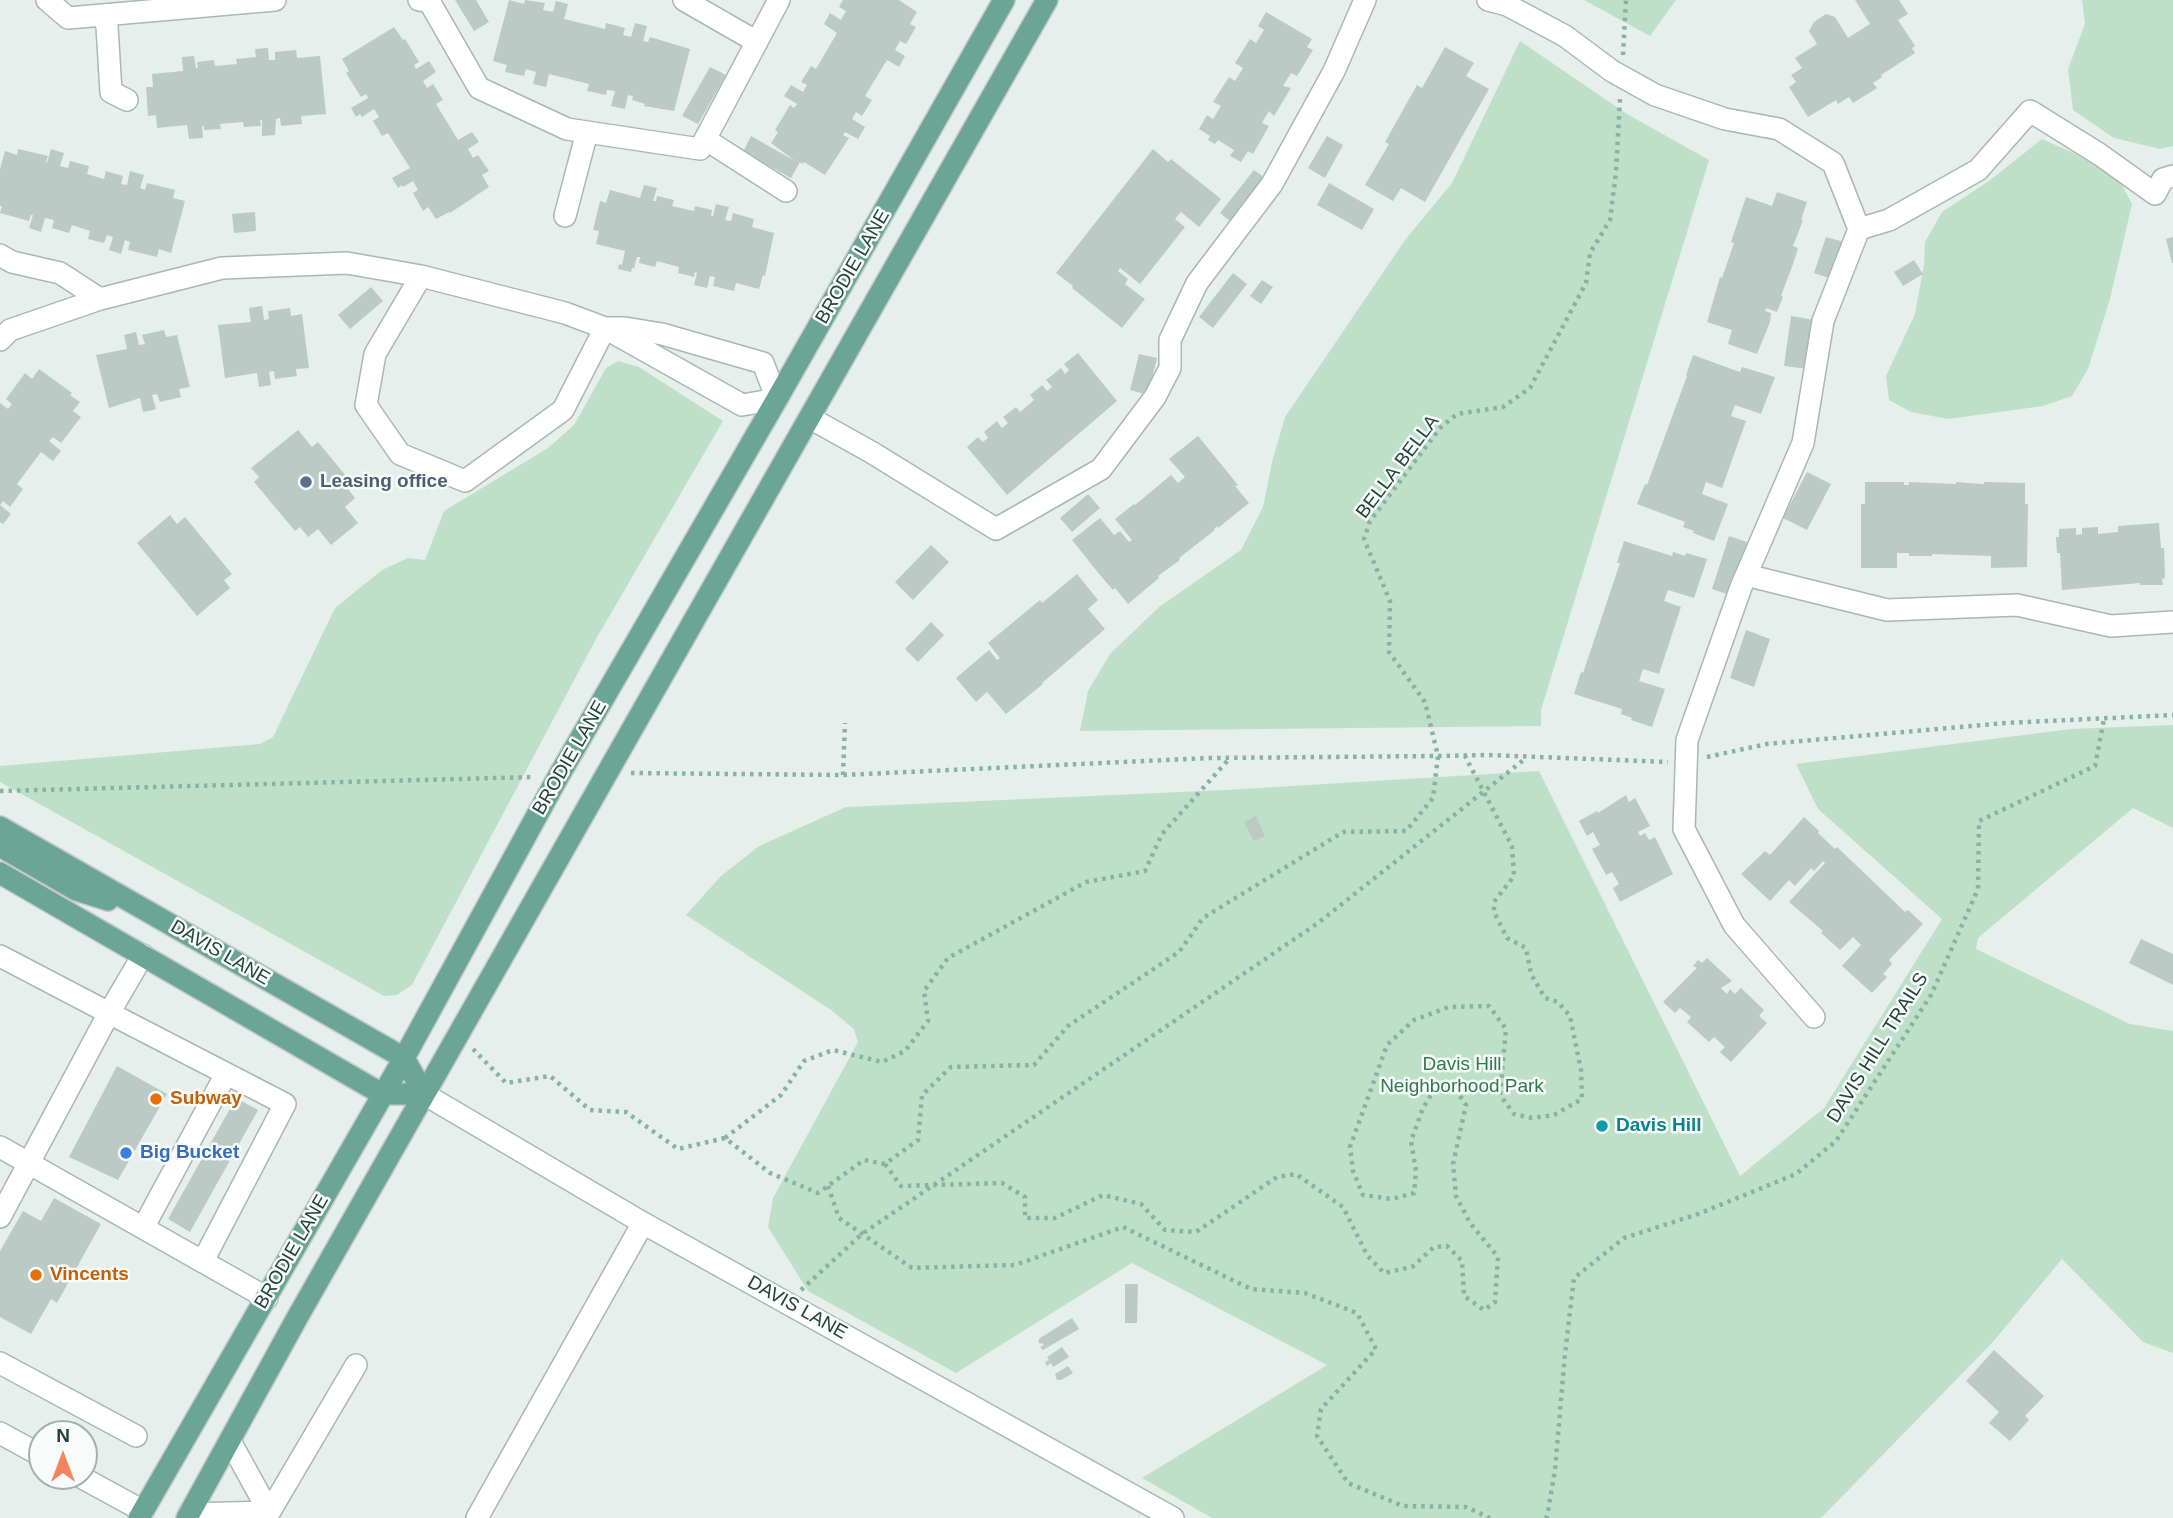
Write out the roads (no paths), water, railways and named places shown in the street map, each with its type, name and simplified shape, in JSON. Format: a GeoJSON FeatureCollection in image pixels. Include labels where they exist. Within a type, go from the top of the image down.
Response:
{"type":"FeatureCollection","features":[{"type":"Feature","properties":{"kind":"main road","name":"BRODIE LANE"},"geometry":{"type":"LineString","coordinates":[[141,1514],[404,1058],[558,777],[1004,0]]}},
{"type":"Feature","properties":{"kind":"main road","name":"BRODIE LANE"},"geometry":{"type":"LineString","coordinates":[[188,1516],[297,1318],[1047,0]]}},
{"type":"Feature","properties":{"kind":"main road"},"geometry":{"type":"LineString","coordinates":[[777,399],[810,418]]}},
{"type":"Feature","properties":{"kind":"main road","name":"DAVIS LANE"},"geometry":{"type":"LineString","coordinates":[[0,827],[404,1058]]}},
{"type":"Feature","properties":{"kind":"main road"},"geometry":{"type":"LineString","coordinates":[[0,846],[76,890],[150,913]]}},
{"type":"Feature","properties":{"kind":"main road","name":"DAVIS LANE"},"geometry":{"type":"LineString","coordinates":[[0,873],[382,1094]]}},
{"type":"Feature","properties":{"kind":"main road"},"geometry":{"type":"LineString","coordinates":[[382,1094],[424,1094],[404,1058]]}},
{"type":"Feature","properties":{"kind":"street"},"geometry":{"type":"LineString","coordinates":[[47,0],[68,18],[275,0]]}},
{"type":"Feature","properties":{"kind":"street"},"geometry":{"type":"LineString","coordinates":[[419,0],[429,1],[479,88],[567,129],[700,149],[779,0]]}},
{"type":"Feature","properties":{"kind":"street"},"geometry":{"type":"LineString","coordinates":[[684,0],[757,42]]}},
{"type":"Feature","properties":{"kind":"street"},"geometry":{"type":"LineString","coordinates":[[810,418],[872,452],[996,528],[1101,469],[1155,397],[1170,368],[1170,340],[1197,283],[1272,184],[1334,71],[1365,0]]}},
{"type":"Feature","properties":{"kind":"street"},"geometry":{"type":"LineString","coordinates":[[1488,0],[1507,5],[1565,36],[1656,96],[1725,119],[1779,129],[1833,163],[1859,229],[1823,321],[1803,443],[1746,575],[1687,740],[1684,829],[1734,925],[1814,1017]]}},
{"type":"Feature","properties":{"kind":"street"},"geometry":{"type":"LineString","coordinates":[[102,15],[107,26],[111,92],[127,100]]}},
{"type":"Feature","properties":{"kind":"street"},"geometry":{"type":"LineString","coordinates":[[1859,229],[1889,220],[1978,170],[2030,111],[2099,154],[2155,194],[2163,179],[2173,176]]}},
{"type":"Feature","properties":{"kind":"street"},"geometry":{"type":"LineString","coordinates":[[565,216],[587,132]]}},
{"type":"Feature","properties":{"kind":"street"},"geometry":{"type":"LineString","coordinates":[[705,139],[786,191]]}},
{"type":"Feature","properties":{"kind":"street"},"geometry":{"type":"LineString","coordinates":[[0,255],[12,262],[60,273],[100,299]]}},
{"type":"Feature","properties":{"kind":"street"},"geometry":{"type":"LineString","coordinates":[[0,340],[10,330],[100,299],[222,268],[347,263],[421,276],[565,313],[605,328],[742,405],[777,399],[763,363],[662,334],[605,328]]}},
{"type":"Feature","properties":{"kind":"street"},"geometry":{"type":"LineString","coordinates":[[421,276],[375,354],[366,405],[400,454],[465,481],[563,410],[605,328]]}},
{"type":"Feature","properties":{"kind":"street"},"geometry":{"type":"LineString","coordinates":[[1746,575],[1887,610],[2017,605],[2110,626],[2173,622]]}},
{"type":"Feature","properties":{"kind":"street"},"geometry":{"type":"LineString","coordinates":[[0,1217],[143,955]]}},
{"type":"Feature","properties":{"kind":"street"},"geometry":{"type":"LineString","coordinates":[[0,956],[285,1104],[202,1261]]}},
{"type":"Feature","properties":{"kind":"street"},"geometry":{"type":"LineString","coordinates":[[143,1228],[226,1074]]}},
{"type":"Feature","properties":{"kind":"street","name":"DAVIS LANE"},"geometry":{"type":"LineString","coordinates":[[424,1094],[643,1223],[1173,1518]]}},
{"type":"Feature","properties":{"kind":"street"},"geometry":{"type":"LineString","coordinates":[[0,1147],[267,1297]]}},
{"type":"Feature","properties":{"kind":"street"},"geometry":{"type":"LineString","coordinates":[[477,1518],[643,1223]]}},
{"type":"Feature","properties":{"kind":"street"},"geometry":{"type":"LineString","coordinates":[[0,1363],[136,1436]]}},
{"type":"Feature","properties":{"kind":"street"},"geometry":{"type":"LineString","coordinates":[[271,1516],[356,1365]]}},
{"type":"Feature","properties":{"kind":"street"},"geometry":{"type":"LineString","coordinates":[[0,1433],[28,1448]]}},
{"type":"Feature","properties":{"kind":"street"},"geometry":{"type":"LineString","coordinates":[[230,1441],[271,1516]]}},
{"type":"Feature","properties":{"kind":"street"},"geometry":{"type":"LineString","coordinates":[[98,1488],[141,1514]]}},
{"type":"Feature","properties":{"kind":"street"},"geometry":{"type":"LineString","coordinates":[[188,1516],[271,1516]]}},
{"type":"Feature","properties":{"kind":"place","name":"Leasing office"},"geometry":{"type":"Point","coordinates":[306,482]}},
{"type":"Feature","properties":{"kind":"place","name":"Subway"},"geometry":{"type":"Point","coordinates":[156,1099]}},
{"type":"Feature","properties":{"kind":"place","name":"Davis Hill"},"geometry":{"type":"Point","coordinates":[1602,1126]}},
{"type":"Feature","properties":{"kind":"place","name":"Big Bucket"},"geometry":{"type":"Point","coordinates":[126,1153]}},
{"type":"Feature","properties":{"kind":"place","name":"Vincents"},"geometry":{"type":"Point","coordinates":[36,1275]}},
{"type":"Feature","properties":{"kind":"park label","name":"Davis Hill Neighborhood Park"},"geometry":{"type":"Point","coordinates":[1462,1076]}}]}
